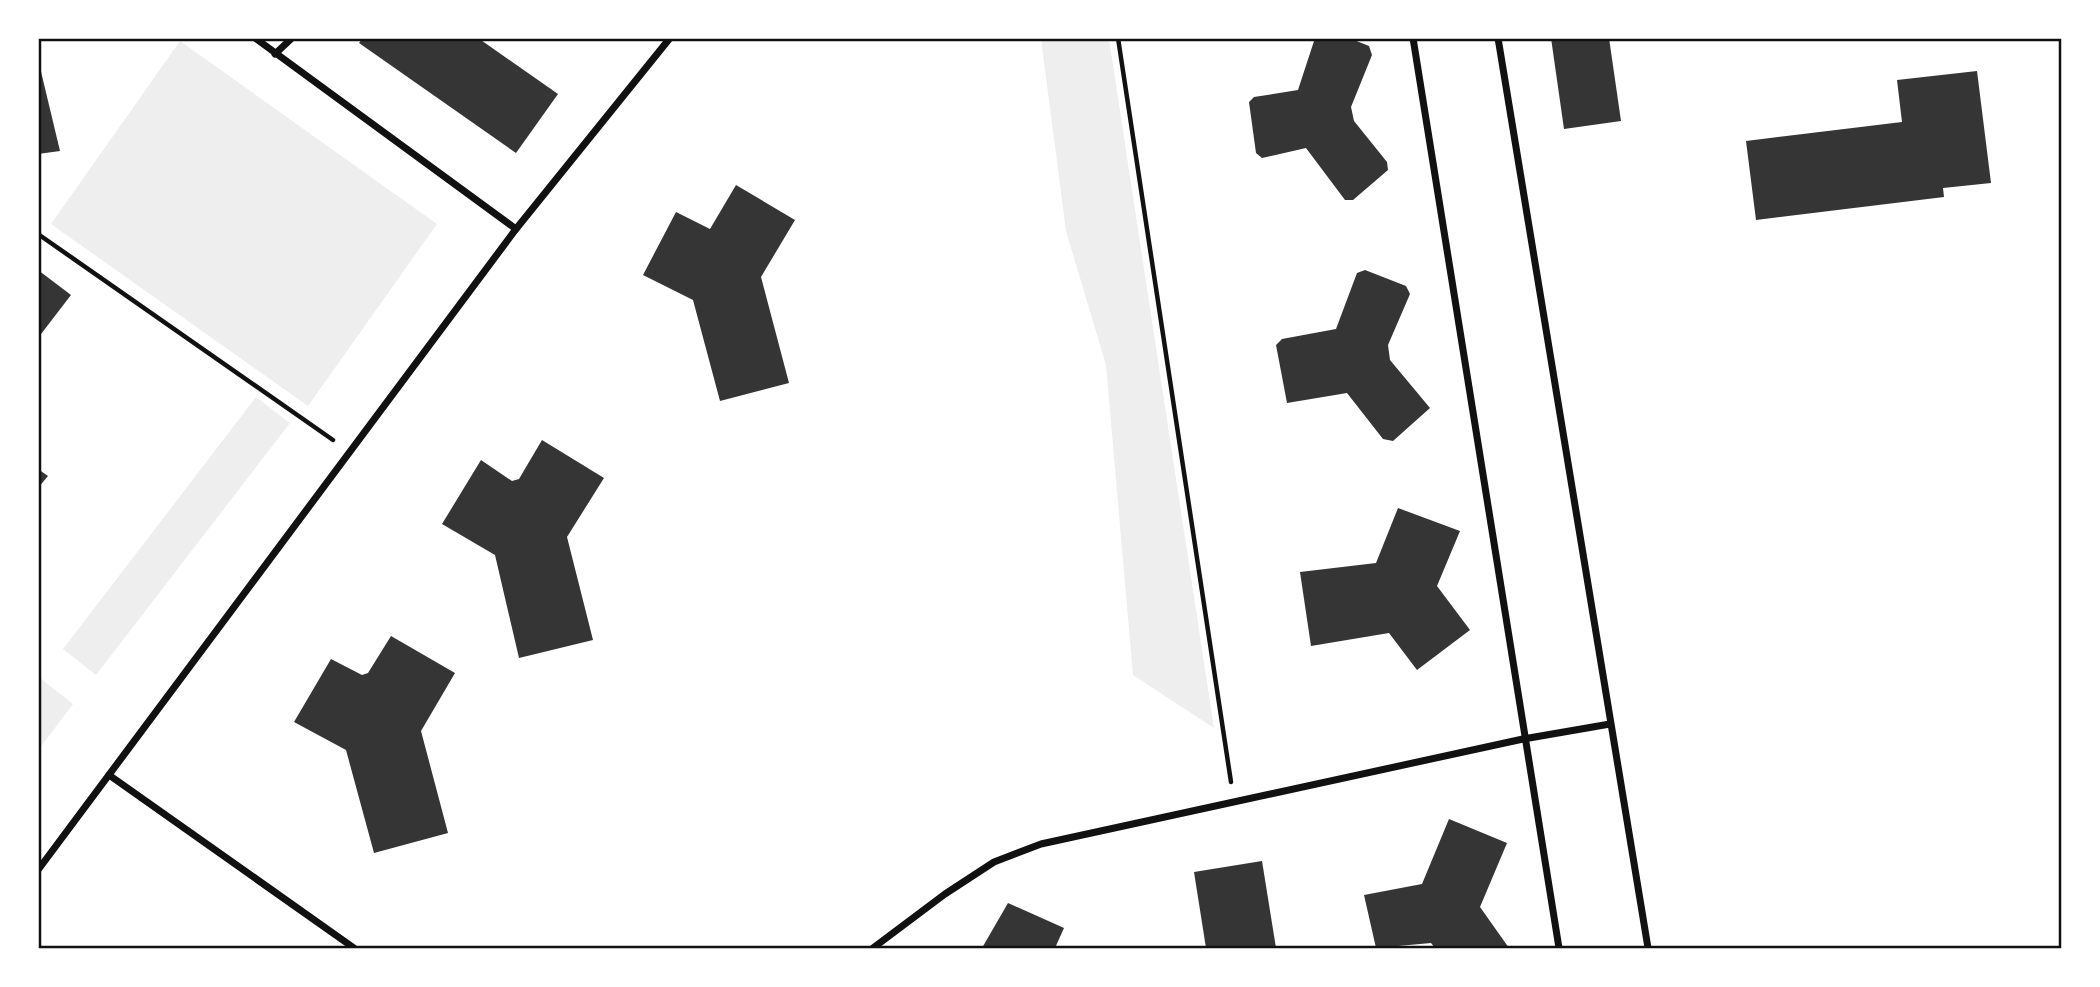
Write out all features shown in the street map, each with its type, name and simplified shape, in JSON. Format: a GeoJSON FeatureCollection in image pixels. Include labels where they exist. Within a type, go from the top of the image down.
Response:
{"type":"FeatureCollection","features":[{"type":"Feature","properties":{"kind":"street"},"geometry":{"type":"LineString","coordinates":[[254,38],[516,229]]}},
{"type":"Feature","properties":{"kind":"street"},"geometry":{"type":"LineString","coordinates":[[275,54],[292,38]]}},
{"type":"Feature","properties":{"kind":"street"},"geometry":{"type":"LineString","coordinates":[[38,870],[516,229],[670,38]]}},
{"type":"Feature","properties":{"kind":"street"},"geometry":{"type":"LineString","coordinates":[[1413,38],[1523,739],[1559,948]]}},
{"type":"Feature","properties":{"kind":"street"},"geometry":{"type":"LineString","coordinates":[[1498,38],[1647,948]]}},
{"type":"Feature","properties":{"kind":"street"},"geometry":{"type":"LineString","coordinates":[[873,948],[945,894],[994,862],[1041,844],[1523,739],[1610,724]]}},
{"type":"Feature","properties":{"kind":"street"},"geometry":{"type":"LineString","coordinates":[[109,775],[354,948]]}},
{"type":"Feature","properties":{"kind":"path"},"geometry":{"type":"LineString","coordinates":[[1118,38],[1234,800]]}},
{"type":"Feature","properties":{"kind":"path"},"geometry":{"type":"LineString","coordinates":[[38,234],[349,451]]}},
{"type":"Feature","properties":{"kind":"shaded area"},"geometry":{"type":"Polygon","coordinates":[[[1041,39],[1109,39],[1214,728],[1133,675],[1106,365],[1066,231],[1041,39]]]}},
{"type":"Feature","properties":{"kind":"shaded area"},"geometry":{"type":"Polygon","coordinates":[[[180,41],[437,224],[308,406],[51,224],[180,41]]]}},
{"type":"Feature","properties":{"kind":"shaded area"},"geometry":{"type":"Polygon","coordinates":[[[256,397],[290,423],[96,675],[63,649],[256,397]]]}},
{"type":"Feature","properties":{"kind":"shaded area"},"geometry":{"type":"Polygon","coordinates":[[[40,678],[73,704],[39,749],[38,680],[40,678]]]}},
{"type":"Feature","properties":{"kind":"building"},"geometry":{"type":"Polygon","coordinates":[[[363,38],[478,38],[558,94],[516,153],[359,43],[363,38]]]}},
{"type":"Feature","properties":{"kind":"building"},"geometry":{"type":"Polygon","coordinates":[[[1315,38],[1349,38],[1369,46],[1372,55],[1351,107],[1354,121],[1387,162],[1388,170],[1353,200],[1345,200],[1306,148],[1262,158],[1256,153],[1249,102],[1254,97],[1298,90],[1315,38]]]}},
{"type":"Feature","properties":{"kind":"building"},"geometry":{"type":"Polygon","coordinates":[[[1551,38],[1609,38],[1621,121],[1564,129],[1551,38]]]}},
{"type":"Feature","properties":{"kind":"building"},"geometry":{"type":"Polygon","coordinates":[[[38,59],[60,151],[38,154],[38,59]]]}},
{"type":"Feature","properties":{"kind":"building"},"geometry":{"type":"Polygon","coordinates":[[[1977,71],[1991,183],[1943,188],[1944,197],[1756,220],[1746,141],[1902,122],[1897,80],[1977,71]]]}},
{"type":"Feature","properties":{"kind":"building"},"geometry":{"type":"Polygon","coordinates":[[[736,185],[795,220],[761,277],[789,383],[720,401],[693,300],[643,275],[676,212],[710,229],[736,185]]]}},
{"type":"Feature","properties":{"kind":"building"},"geometry":{"type":"Polygon","coordinates":[[[38,270],[71,295],[38,338],[38,270]]]}},
{"type":"Feature","properties":{"kind":"building"},"geometry":{"type":"Polygon","coordinates":[[[1365,270],[1406,286],[1410,294],[1388,345],[1390,360],[1430,408],[1393,441],[1383,439],[1347,393],[1287,403],[1276,345],[1282,339],[1336,329],[1357,273],[1365,270]]]}},
{"type":"Feature","properties":{"kind":"building"},"geometry":{"type":"Polygon","coordinates":[[[542,440],[604,478],[567,537],[593,640],[519,658],[495,555],[442,524],[481,460],[512,481],[519,479],[542,440]]]}},
{"type":"Feature","properties":{"kind":"building"},"geometry":{"type":"Polygon","coordinates":[[[38,469],[48,476],[38,488],[38,469]]]}},
{"type":"Feature","properties":{"kind":"building"},"geometry":{"type":"Polygon","coordinates":[[[1398,508],[1460,531],[1437,586],[1470,630],[1417,670],[1389,633],[1311,646],[1300,572],[1376,563],[1398,508]]]}},
{"type":"Feature","properties":{"kind":"building"},"geometry":{"type":"Polygon","coordinates":[[[391,636],[455,673],[421,731],[448,833],[374,853],[346,750],[294,722],[331,659],[362,675],[368,673],[391,636]]]}},
{"type":"Feature","properties":{"kind":"building"},"geometry":{"type":"Polygon","coordinates":[[[1449,819],[1507,843],[1480,907],[1509,948],[1435,948],[1431,943],[1376,948],[1364,895],[1422,884],[1449,819]]]}},
{"type":"Feature","properties":{"kind":"building"},"geometry":{"type":"Polygon","coordinates":[[[1262,861],[1276,948],[1206,948],[1194,872],[1262,861]]]}},
{"type":"Feature","properties":{"kind":"building"},"geometry":{"type":"Polygon","coordinates":[[[1008,903],[1064,928],[1055,948],[982,948],[1008,903]]]}}]}
